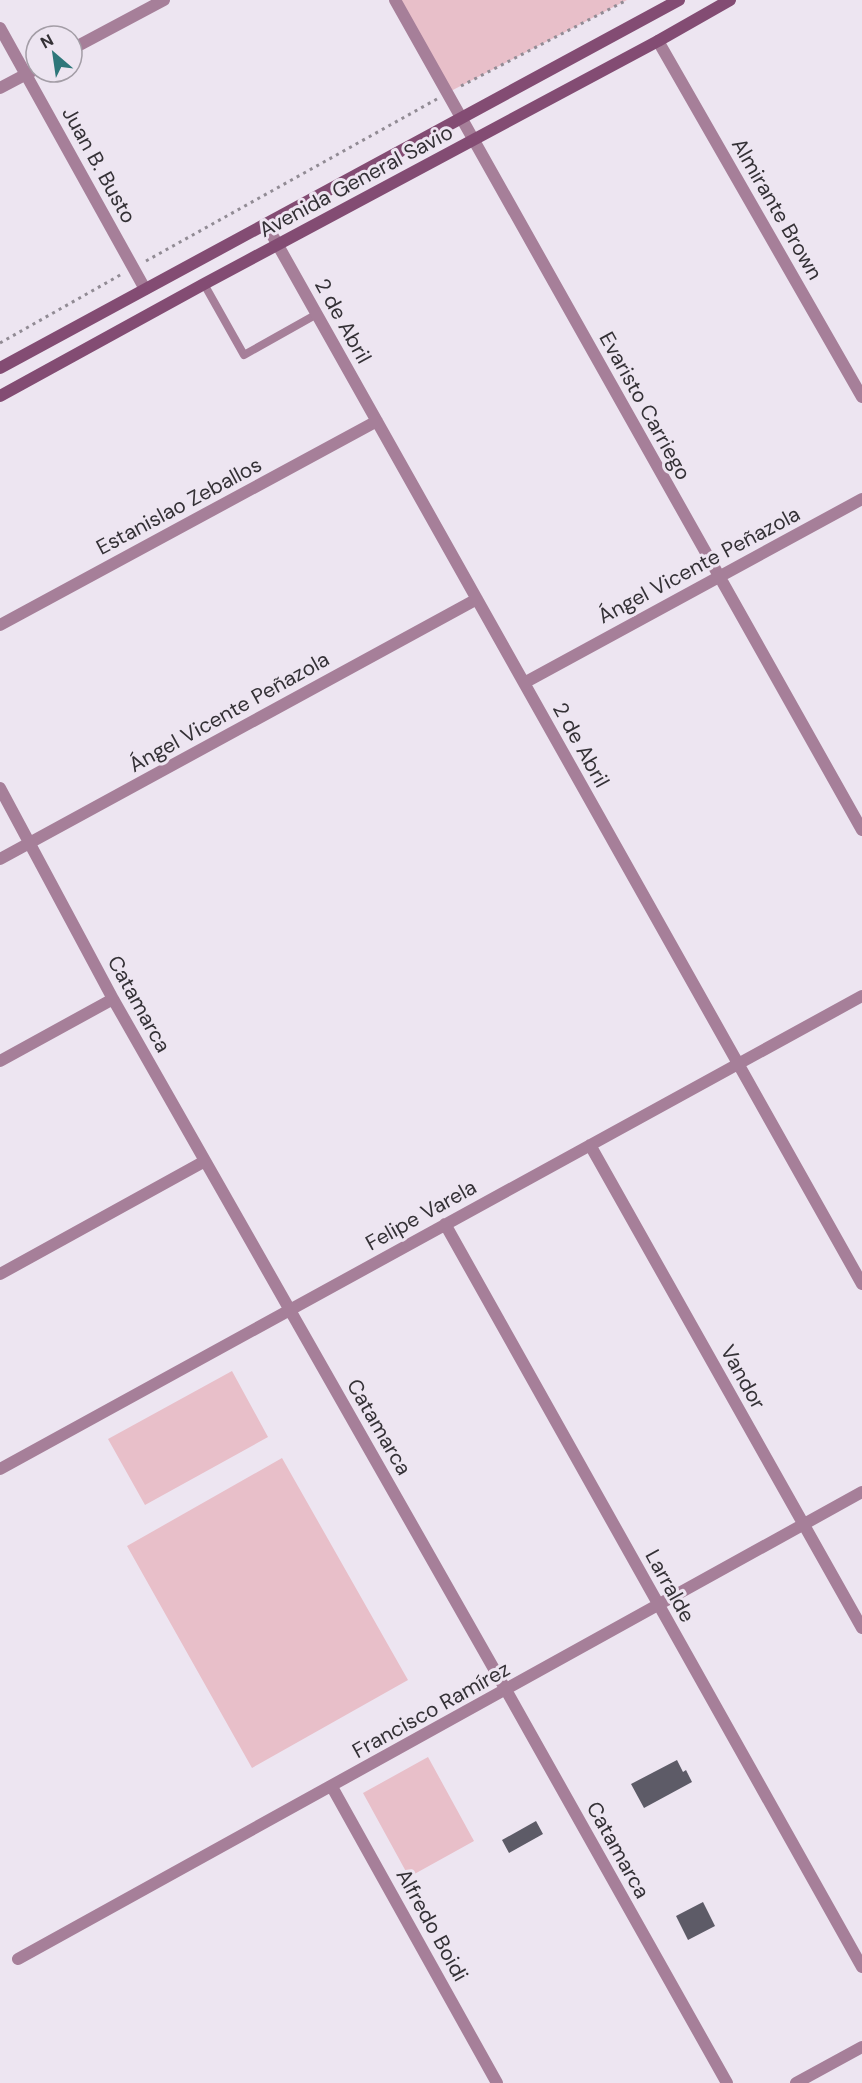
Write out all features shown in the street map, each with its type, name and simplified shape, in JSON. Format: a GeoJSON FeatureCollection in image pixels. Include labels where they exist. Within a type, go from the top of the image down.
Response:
{"type":"FeatureCollection","features":[{"type":"Feature","properties":{"kind":"main road","name":"Avenida General Savio"},"geometry":{"type":"LineString","coordinates":[[0,368],[679,0]]}},
{"type":"Feature","properties":{"kind":"main road","name":"Avenida General Savio"},"geometry":{"type":"LineString","coordinates":[[0,396],[730,0]]}},
{"type":"Feature","properties":{"kind":"street"},"geometry":{"type":"LineString","coordinates":[[84,43],[164,0]]}},
{"type":"Feature","properties":{"kind":"street","name":"Evaristo Carriego"},"geometry":{"type":"LineString","coordinates":[[395,0],[862,830]]}},
{"type":"Feature","properties":{"kind":"street","name":"Juan B. Busto"},"geometry":{"type":"LineString","coordinates":[[0,28],[24,61]]}},
{"type":"Feature","properties":{"kind":"street","name":"Almirante Brown"},"geometry":{"type":"LineString","coordinates":[[658,41],[862,397]]}},
{"type":"Feature","properties":{"kind":"street"},"geometry":{"type":"LineString","coordinates":[[0,88],[24,75]]}},
{"type":"Feature","properties":{"kind":"street","name":"Juan B. Busto"},"geometry":{"type":"LineString","coordinates":[[38,84],[145,289]]}},
{"type":"Feature","properties":{"kind":"street","name":"2 de Abril"},"geometry":{"type":"LineString","coordinates":[[266,224],[862,1284]]}},
{"type":"Feature","properties":{"kind":"street","name":"Estanislao Zeballos"},"geometry":{"type":"LineString","coordinates":[[0,625],[377,422]]}},
{"type":"Feature","properties":{"kind":"street","name":"Ángel Vicente Peñazola"},"geometry":{"type":"LineString","coordinates":[[524,683],[862,500]]}},
{"type":"Feature","properties":{"kind":"street","name":"Ángel Vicente Peñazola"},"geometry":{"type":"LineString","coordinates":[[0,859],[477,599]]}},
{"type":"Feature","properties":{"kind":"street","name":"Catamarca"},"geometry":{"type":"LineString","coordinates":[[0,788],[113,999],[727,2083]]}},
{"type":"Feature","properties":{"kind":"street","name":"Felipe Varela"},"geometry":{"type":"LineString","coordinates":[[0,1469],[862,996]]}},
{"type":"Feature","properties":{"kind":"street"},"geometry":{"type":"LineString","coordinates":[[0,1061],[113,999]]}},
{"type":"Feature","properties":{"kind":"street","name":"Vandor"},"geometry":{"type":"LineString","coordinates":[[590,1145],[862,1628]]}},
{"type":"Feature","properties":{"kind":"street"},"geometry":{"type":"LineString","coordinates":[[0,1274],[205,1161]]}},
{"type":"Feature","properties":{"kind":"street","name":"Larralde"},"geometry":{"type":"LineString","coordinates":[[445,1224],[862,1967]]}},
{"type":"Feature","properties":{"kind":"street","name":"Francisco Ramírez"},"geometry":{"type":"LineString","coordinates":[[18,1959],[862,1492]]}},
{"type":"Feature","properties":{"kind":"street","name":"Alfredo Boidi"},"geometry":{"type":"LineString","coordinates":[[332,1787],[497,2083]]}},
{"type":"Feature","properties":{"kind":"street"},"geometry":{"type":"LineString","coordinates":[[796,2083],[862,2047]]}},
{"type":"Feature","properties":{"kind":"lane"},"geometry":{"type":"LineString","coordinates":[[204,284],[244,354],[317,314]]}},
{"type":"Feature","properties":{"kind":"path"},"geometry":{"type":"LineString","coordinates":[[0,343],[447,93],[627,0]]}},
{"type":"Feature","properties":{"kind":"shaded area"},"geometry":{"type":"Polygon","coordinates":[[[395,0],[627,0],[447,93],[395,0]]]}},
{"type":"Feature","properties":{"kind":"shaded area"},"geometry":{"type":"Polygon","coordinates":[[[232,1371],[268,1437],[145,1505],[108,1439],[232,1371]]]}},
{"type":"Feature","properties":{"kind":"shaded area"},"geometry":{"type":"Polygon","coordinates":[[[282,1458],[408,1680],[252,1768],[127,1546],[282,1458]]]}},
{"type":"Feature","properties":{"kind":"shaded area"},"geometry":{"type":"Polygon","coordinates":[[[428,1757],[474,1841],[409,1877],[363,1793],[428,1757]]]}},
{"type":"Feature","properties":{"kind":"building"},"geometry":{"type":"Polygon","coordinates":[[[677,1760],[683,1772],[686,1770],[692,1782],[644,1808],[631,1784],[677,1760]]]}},
{"type":"Feature","properties":{"kind":"building"},"geometry":{"type":"Polygon","coordinates":[[[536,1821],[543,1834],[509,1853],[502,1840],[536,1821]]]}},
{"type":"Feature","properties":{"kind":"building"},"geometry":{"type":"Polygon","coordinates":[[[703,1902],[715,1926],[688,1940],[676,1916],[703,1902]]]}}]}
